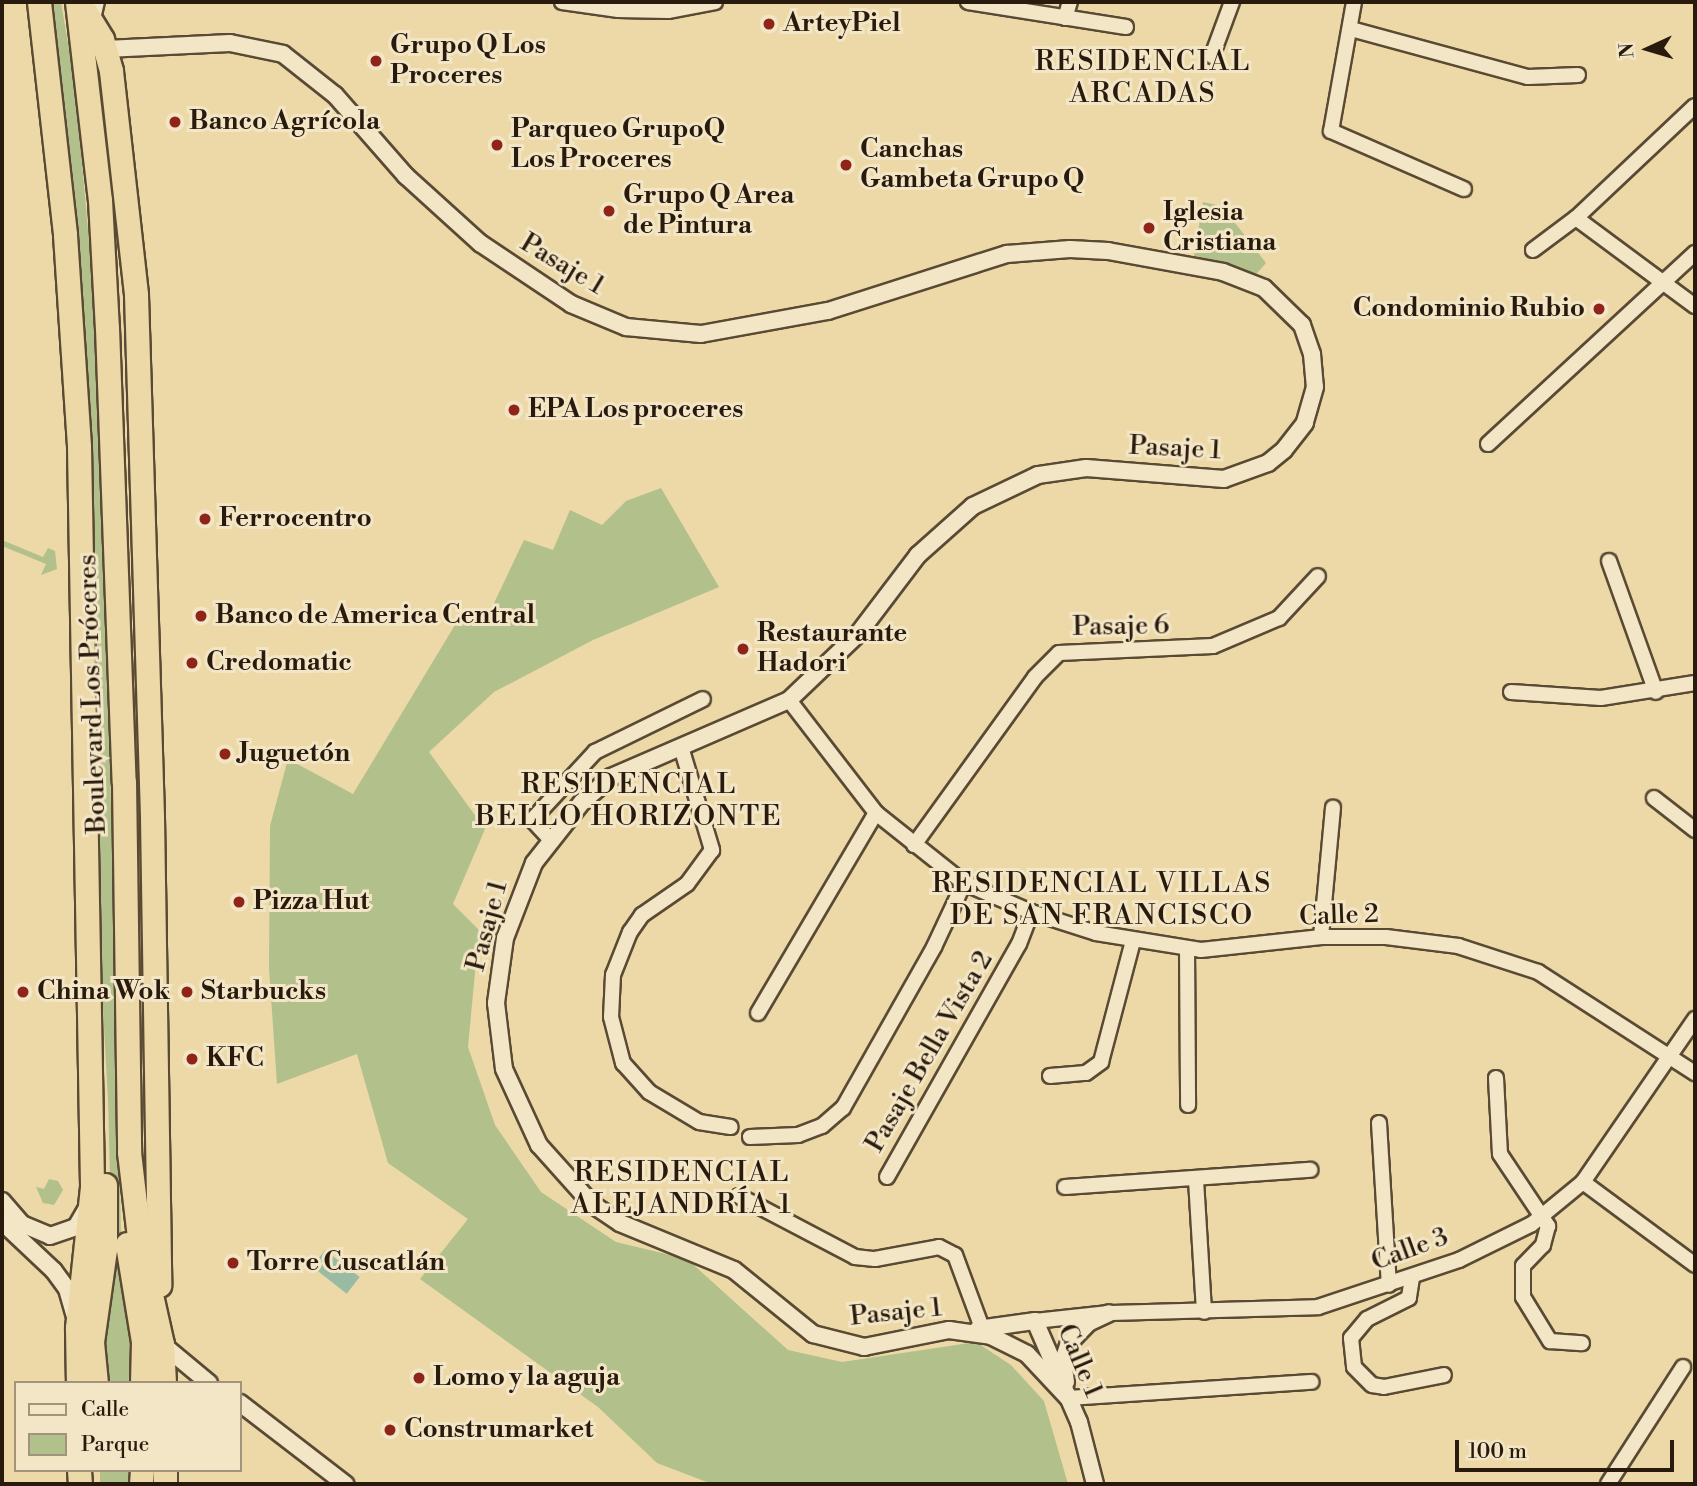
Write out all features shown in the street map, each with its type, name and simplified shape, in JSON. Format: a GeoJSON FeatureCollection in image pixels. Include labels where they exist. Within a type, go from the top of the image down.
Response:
{"type":"FeatureCollection","features":[{"type":"Feature","properties":{"kind":"highway","name":"Boulevard Los Próceres"},"geometry":{"type":"LineString","coordinates":[[39,2],[65,235],[78,411],[92,1187],[77,1328],[78,1381]]}},
{"type":"Feature","properties":{"kind":"highway","name":"Boulevard Los Próceres"},"geometry":{"type":"LineString","coordinates":[[78,2],[102,222],[126,865],[129,1152],[140,1245],[162,1344],[164,1381]]}},
{"type":"Feature","properties":{"kind":"highway"},"geometry":{"type":"LineString","coordinates":[[78,2],[95,12],[106,50],[136,295],[152,817],[151,957],[162,1344]]}},
{"type":"Feature","properties":{"kind":"highway"},"geometry":{"type":"LineString","coordinates":[[126,865],[152,817]]}},
{"type":"Feature","properties":{"kind":"highway"},"geometry":{"type":"LineString","coordinates":[[90,1050],[107,1220],[92,1342],[96,1381]]}},
{"type":"Feature","properties":{"kind":"highway"},"geometry":{"type":"LineString","coordinates":[[129,1152],[125,1228],[144,1342],[142,1381]]}},
{"type":"Feature","properties":{"kind":"street"},"geometry":{"type":"LineString","coordinates":[[562,2],[618,10],[668,11],[715,2]]}},
{"type":"Feature","properties":{"kind":"street"},"geometry":{"type":"LineString","coordinates":[[968,2],[1126,27]]}},
{"type":"Feature","properties":{"kind":"street"},"geometry":{"type":"LineString","coordinates":[[1065,18],[1070,2]]}},
{"type":"Feature","properties":{"kind":"street"},"geometry":{"type":"LineString","coordinates":[[1213,56],[1231,2]]}},
{"type":"Feature","properties":{"kind":"street"},"geometry":{"type":"LineString","coordinates":[[1354,2],[1331,131],[1464,190]]}},
{"type":"Feature","properties":{"kind":"street"},"geometry":{"type":"LineString","coordinates":[[1351,29],[1528,77],[1578,75]]}},
{"type":"Feature","properties":{"kind":"street","name":"Pasaje 1"},"geometry":{"type":"LineString","coordinates":[[106,50],[230,43],[283,54],[335,95],[406,176],[480,243],[570,304],[626,327],[701,334],[828,311],[1007,254],[1070,249],[1108,251],[1223,272],[1264,288],[1302,325],[1314,372],[1312,402],[1296,437],[1268,463],[1224,479],[1075,469],[1038,475],[997,492],[948,524],[918,555],[858,634],[789,700],[611,778],[550,839],[513,910],[496,1003],[499,1044],[513,1095],[539,1145],[558,1170],[602,1213],[734,1270],[798,1326],[825,1339],[864,1347],[921,1333],[976,1330]]}},
{"type":"Feature","properties":{"kind":"street"},"geometry":{"type":"LineString","coordinates":[[1533,250],[1576,218],[1695,106]]}},
{"type":"Feature","properties":{"kind":"street"},"geometry":{"type":"LineString","coordinates":[[1576,218],[1661,284],[1695,306]]}},
{"type":"Feature","properties":{"kind":"street"},"geometry":{"type":"LineString","coordinates":[[1488,444],[1695,253]]}},
{"type":"Feature","properties":{"kind":"street"},"geometry":{"type":"LineString","coordinates":[[1609,561],[1656,692]]}},
{"type":"Feature","properties":{"kind":"street","name":"Pasaje 6"},"geometry":{"type":"LineString","coordinates":[[914,845],[1035,677],[1059,653],[1213,646],[1279,618],[1318,576]]}},
{"type":"Feature","properties":{"kind":"street"},"geometry":{"type":"LineString","coordinates":[[1511,692],[1601,698],[1656,692],[1695,683]]}},
{"type":"Feature","properties":{"kind":"street"},"geometry":{"type":"LineString","coordinates":[[550,839],[532,820],[595,752],[703,699]]}},
{"type":"Feature","properties":{"kind":"street","name":"Calle 2"},"geometry":{"type":"LineString","coordinates":[[789,700],[876,813],[964,883],[1031,912],[1133,941],[1187,948],[1321,937],[1386,937],[1458,946],[1538,972],[1695,1073]]}},
{"type":"Feature","properties":{"kind":"street"},"geometry":{"type":"LineString","coordinates":[[681,747],[712,850],[687,884],[642,915],[630,932],[612,975],[611,1017],[623,1063],[649,1092],[699,1122],[730,1127]]}},
{"type":"Feature","properties":{"kind":"street"},"geometry":{"type":"LineString","coordinates":[[1654,798],[1695,830]]}},
{"type":"Feature","properties":{"kind":"street"},"geometry":{"type":"LineString","coordinates":[[1321,937],[1333,808]]}},
{"type":"Feature","properties":{"kind":"street"},"geometry":{"type":"LineString","coordinates":[[758,1013],[876,813]]}},
{"type":"Feature","properties":{"kind":"street"},"geometry":{"type":"LineString","coordinates":[[750,1137],[798,1135],[822,1126],[843,1108],[964,883]]}},
{"type":"Feature","properties":{"kind":"street","name":"Pasaje Bella Vista 2"},"geometry":{"type":"LineString","coordinates":[[887,1177],[1019,944],[1031,912]]}},
{"type":"Feature","properties":{"kind":"street"},"geometry":{"type":"LineString","coordinates":[[1050,1076],[1086,1073],[1101,1062],[1133,941]]}},
{"type":"Feature","properties":{"kind":"street"},"geometry":{"type":"LineString","coordinates":[[1187,948],[1188,1105]]}},
{"type":"Feature","properties":{"kind":"street","name":"Calle 3"},"geometry":{"type":"LineString","coordinates":[[1035,1321],[1109,1313],[1318,1307],[1412,1278],[1459,1260],[1542,1215],[1583,1182],[1671,1058],[1695,1019]]}},
{"type":"Feature","properties":{"kind":"street"},"geometry":{"type":"LineString","coordinates":[[1496,1078],[1500,1154],[1542,1215],[1549,1231],[1523,1266],[1523,1297],[1550,1341],[1582,1343]]}},
{"type":"Feature","properties":{"kind":"street"},"geometry":{"type":"LineString","coordinates":[[1379,1123],[1389,1285]]}},
{"type":"Feature","properties":{"kind":"street"},"geometry":{"type":"LineString","coordinates":[[1065,1187],[1310,1170]]}},
{"type":"Feature","properties":{"kind":"street"},"geometry":{"type":"LineString","coordinates":[[1196,1180],[1204,1312]]}},
{"type":"Feature","properties":{"kind":"street"},"geometry":{"type":"LineString","coordinates":[[1583,1182],[1695,1265]]}},
{"type":"Feature","properties":{"kind":"street"},"geometry":{"type":"LineString","coordinates":[[2,1201],[22,1224],[50,1236],[76,1227],[86,1211],[92,1187]]}},
{"type":"Feature","properties":{"kind":"street"},"geometry":{"type":"LineString","coordinates":[[739,1196],[855,1256],[875,1259],[939,1247],[955,1255],[976,1330],[1027,1354],[1068,1398]]}},
{"type":"Feature","properties":{"kind":"street"},"geometry":{"type":"LineString","coordinates":[[2,1222],[67,1289],[77,1328]]}},
{"type":"Feature","properties":{"kind":"street"},"geometry":{"type":"LineString","coordinates":[[1412,1278],[1409,1298],[1367,1319],[1351,1338],[1354,1367],[1363,1379],[1384,1387],[1444,1375]]}},
{"type":"Feature","properties":{"kind":"street"},"geometry":{"type":"LineString","coordinates":[[1068,1398],[1063,1361],[1069,1343],[1088,1324],[1109,1313]]}},
{"type":"Feature","properties":{"kind":"street","name":"Calle 1"},"geometry":{"type":"LineString","coordinates":[[976,1330],[1035,1321],[1068,1398],[1095,1484]]}},
{"type":"Feature","properties":{"kind":"street"},"geometry":{"type":"LineString","coordinates":[[162,1344],[207,1381]]}},
{"type":"Feature","properties":{"kind":"street"},"geometry":{"type":"LineString","coordinates":[[1608,1484],[1683,1367]]}},
{"type":"Feature","properties":{"kind":"street"},"geometry":{"type":"LineString","coordinates":[[1068,1398],[1311,1382]]}},
{"type":"Feature","properties":{"kind":"street"},"geometry":{"type":"LineString","coordinates":[[242,1405],[345,1484]]}},
{"type":"Feature","properties":{"kind":"green space"},"geometry":{"type":"Polygon","coordinates":[[[47,2],[61,2],[75,85],[101,375],[121,1235],[135,1324],[130,1381],[104,1381],[100,1375],[111,1215],[108,1099],[47,2]]]}},
{"type":"Feature","properties":{"kind":"green space"},"geometry":{"type":"Polygon","coordinates":[[[1203,202],[1222,206],[1266,263],[1252,279],[1194,256],[1203,202]]]}},
{"type":"Feature","properties":{"kind":"green space"},"geometry":{"type":"Polygon","coordinates":[[[661,488],[719,587],[593,640],[494,692],[429,752],[485,829],[453,904],[479,930],[468,1047],[495,1125],[541,1192],[616,1242],[687,1259],[788,1350],[842,1362],[976,1342],[1011,1365],[1044,1401],[1068,1484],[712,1484],[657,1463],[598,1407],[420,1279],[468,1219],[388,1163],[357,1054],[277,1084],[269,968],[270,826],[288,759],[353,794],[464,610],[484,624],[524,540],[553,550],[570,510],[602,525],[626,501],[661,488]]]}},
{"type":"Feature","properties":{"kind":"green space"},"geometry":{"type":"Polygon","coordinates":[[[2,540],[43,557],[48,548],[55,551],[57,569],[41,575],[46,564],[2,546],[2,540]]]}},
{"type":"Feature","properties":{"kind":"green space"},"geometry":{"type":"Polygon","coordinates":[[[49,1179],[58,1181],[63,1190],[54,1205],[43,1203],[36,1187],[44,1189],[49,1179]]]}},
{"type":"Feature","properties":{"kind":"green space"},"geometry":{"type":"Polygon","coordinates":[[[100,1472],[135,1472],[135,1484],[100,1484],[100,1472]]]}},
{"type":"Feature","properties":{"kind":"shaded area"},"geometry":{"type":"Polygon","coordinates":[[[325,1250],[360,1277],[347,1294],[312,1267],[325,1250]]]}},
{"type":"Feature","properties":{"kind":"place","name":"ArteyPiel"},"geometry":{"type":"Point","coordinates":[769,24]}},
{"type":"Feature","properties":{"kind":"place","name":"Grupo Q Los Proceres"},"geometry":{"type":"Point","coordinates":[376,61]}},
{"type":"Feature","properties":{"kind":"place","name":"Banco Agrícola"},"geometry":{"type":"Point","coordinates":[175,122]}},
{"type":"Feature","properties":{"kind":"place","name":"Parqueo GrupoQ Los Proceres"},"geometry":{"type":"Point","coordinates":[497,145]}},
{"type":"Feature","properties":{"kind":"place","name":"Canchas Gambeta Grupo Q"},"geometry":{"type":"Point","coordinates":[846,165]}},
{"type":"Feature","properties":{"kind":"place","name":"Grupo Q Area de Pintura"},"geometry":{"type":"Point","coordinates":[609,211]}},
{"type":"Feature","properties":{"kind":"place","name":"Iglesia Cristiana"},"geometry":{"type":"Point","coordinates":[1149,228]}},
{"type":"Feature","properties":{"kind":"place","name":"Condominio Rubio"},"geometry":{"type":"Point","coordinates":[1599,309]}},
{"type":"Feature","properties":{"kind":"place","name":"EPA Los proceres"},"geometry":{"type":"Point","coordinates":[514,410]}},
{"type":"Feature","properties":{"kind":"place","name":"Ferrocentro"},"geometry":{"type":"Point","coordinates":[205,519]}},
{"type":"Feature","properties":{"kind":"place","name":"Banco de America Central"},"geometry":{"type":"Point","coordinates":[201,616]}},
{"type":"Feature","properties":{"kind":"place","name":"Restaurante Hadori"},"geometry":{"type":"Point","coordinates":[743,649]}},
{"type":"Feature","properties":{"kind":"place","name":"Credomatic"},"geometry":{"type":"Point","coordinates":[192,663]}},
{"type":"Feature","properties":{"kind":"place","name":"Juguetón"},"geometry":{"type":"Point","coordinates":[225,754]}},
{"type":"Feature","properties":{"kind":"place","name":"Pizza Hut"},"geometry":{"type":"Point","coordinates":[239,902]}},
{"type":"Feature","properties":{"kind":"place","name":"China Wok"},"geometry":{"type":"Point","coordinates":[23,992]}},
{"type":"Feature","properties":{"kind":"place","name":"Starbucks"},"geometry":{"type":"Point","coordinates":[187,992]}},
{"type":"Feature","properties":{"kind":"place","name":"KFC"},"geometry":{"type":"Point","coordinates":[192,1059]}},
{"type":"Feature","properties":{"kind":"place","name":"Torre Cuscatlán"},"geometry":{"type":"Point","coordinates":[233,1263]}},
{"type":"Feature","properties":{"kind":"place","name":"Lomo y la aguja"},"geometry":{"type":"Point","coordinates":[419,1378]}},
{"type":"Feature","properties":{"kind":"place","name":"Construmarket"},"geometry":{"type":"Point","coordinates":[390,1430]}},
{"type":"Feature","properties":{"kind":"district","name":"RESIDENCIAL ARCADAS"},"geometry":{"type":"Point","coordinates":[1143,78]}},
{"type":"Feature","properties":{"kind":"district","name":"RESIDENCIAL BELLO HORIZONTE"},"geometry":{"type":"Point","coordinates":[629,801]}},
{"type":"Feature","properties":{"kind":"district","name":"RESIDENCIAL VILLAS DE SAN FRANCISCO"},"geometry":{"type":"Point","coordinates":[1102,900]}},
{"type":"Feature","properties":{"kind":"district","name":"RESIDENCIAL ALEJANDRÍA 1"},"geometry":{"type":"Point","coordinates":[682,1189]}}]}
